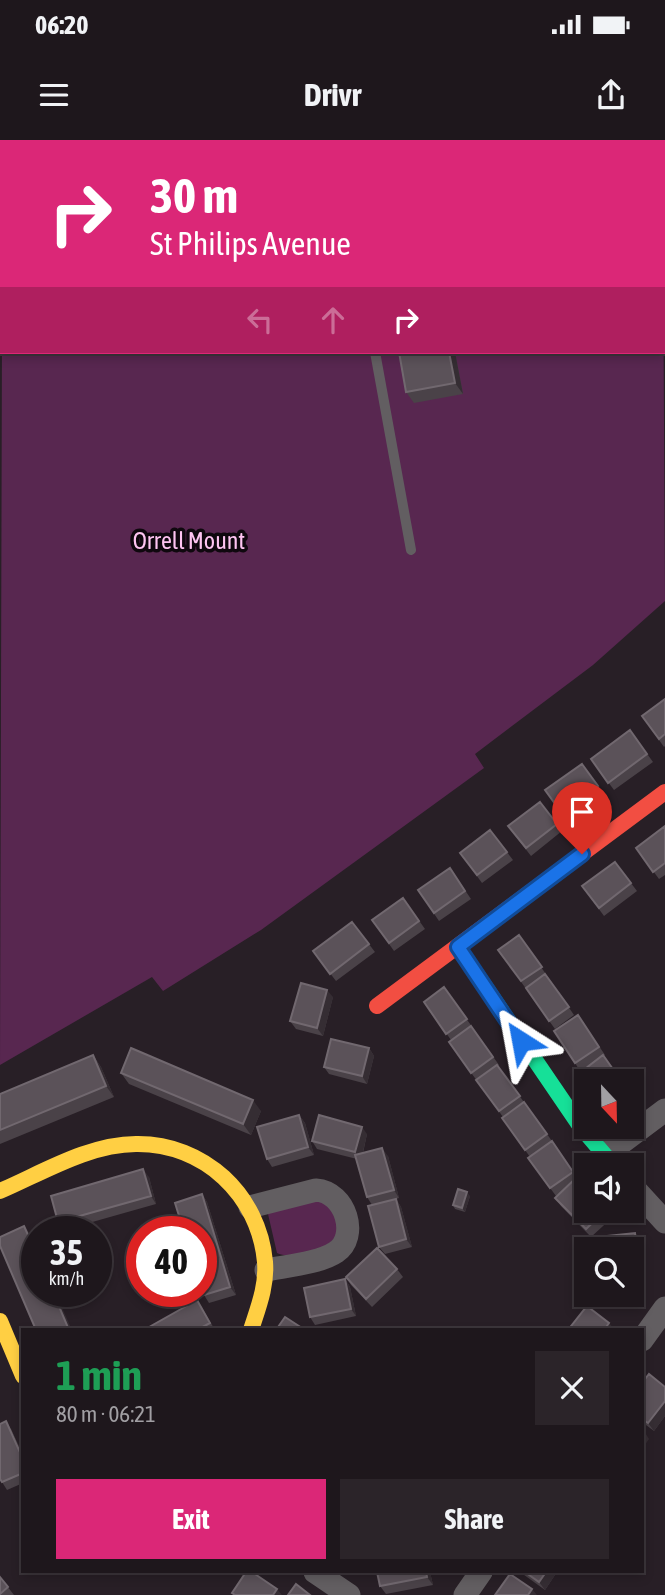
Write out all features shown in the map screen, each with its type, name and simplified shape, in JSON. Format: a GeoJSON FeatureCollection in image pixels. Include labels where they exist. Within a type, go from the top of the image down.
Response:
{"type":"FeatureCollection","features":[{"type":"Feature","properties":{"kind":"street"},"geometry":{"type":"LineString","coordinates":[[377,1006],[665,792]]}},
{"type":"Feature","properties":{"kind":"street"},"geometry":{"type":"LineString","coordinates":[[458,947],[580,1126],[604,1153]]}},
{"type":"Feature","properties":{"kind":"street"},"geometry":{"type":"LineString","coordinates":[[618,1153],[665,1110]]}},
{"type":"Feature","properties":{"kind":"street"},"geometry":{"type":"LineString","coordinates":[[0,1191],[115,1146],[138,1144],[183,1151],[209,1165],[225,1177],[250,1207],[264,1253],[266,1270],[258,1315],[252,1328]]}},
{"type":"Feature","properties":{"kind":"street"},"geometry":{"type":"LineString","coordinates":[[250,1207],[316,1190],[325,1191],[337,1198],[341,1204],[347,1227],[345,1242],[333,1254],[266,1270]]}},
{"type":"Feature","properties":{"kind":"street"},"geometry":{"type":"LineString","coordinates":[[644,1199],[665,1222]]}},
{"type":"Feature","properties":{"kind":"street"},"geometry":{"type":"LineString","coordinates":[[644,1337],[665,1308]]}},
{"type":"Feature","properties":{"kind":"street"},"geometry":{"type":"LineString","coordinates":[[1,1325],[21,1371]]}},
{"type":"Feature","properties":{"kind":"street"},"geometry":{"type":"LineString","coordinates":[[316,1573],[348,1595]]}},
{"type":"Feature","properties":{"kind":"street"},"geometry":{"type":"LineString","coordinates":[[465,1595],[480,1573]]}},
{"type":"Feature","properties":{"kind":"lane"},"geometry":{"type":"LineString","coordinates":[[375,354],[411,550]]}},
{"type":"Feature","properties":{"kind":"green space","name":"Orrell Mount"},"geometry":{"type":"Polygon","coordinates":[[[2,354],[664,354],[665,601],[593,665],[475,754],[484,768],[261,930],[163,991],[152,977],[0,1065],[2,354]]]}},
{"type":"Feature","properties":{"kind":"green space"},"geometry":{"type":"Polygon","coordinates":[[[313,1198],[329,1203],[337,1227],[333,1240],[310,1252],[291,1255],[277,1253],[268,1214],[271,1210],[313,1198]]]}},
{"type":"Feature","properties":{"kind":"building"},"geometry":{"type":"Polygon","coordinates":[[[399,354],[449,354],[455,383],[406,392],[399,354]]]}},
{"type":"Feature","properties":{"kind":"building"},"geometry":{"type":"Polygon","coordinates":[[[665,699],[665,734],[659,739],[642,716],[665,699]]]}},
{"type":"Feature","properties":{"kind":"building"},"geometry":{"type":"Polygon","coordinates":[[[630,730],[647,754],[608,783],[591,759],[630,730]]]}},
{"type":"Feature","properties":{"kind":"building"},"geometry":{"type":"Polygon","coordinates":[[[582,764],[598,786],[561,812],[545,790],[582,764]]]}},
{"type":"Feature","properties":{"kind":"building"},"geometry":{"type":"Polygon","coordinates":[[[540,802],[557,824],[526,848],[508,826],[540,802]]]}},
{"type":"Feature","properties":{"kind":"building"},"geometry":{"type":"Polygon","coordinates":[[[665,826],[665,863],[653,872],[636,848],[665,826]]]}},
{"type":"Feature","properties":{"kind":"building"},"geometry":{"type":"Polygon","coordinates":[[[490,830],[507,852],[477,875],[460,853],[490,830]]]}},
{"type":"Feature","properties":{"kind":"building"},"geometry":{"type":"Polygon","coordinates":[[[615,862],[631,883],[599,908],[582,886],[615,862]]]}},
{"type":"Feature","properties":{"kind":"building"},"geometry":{"type":"Polygon","coordinates":[[[450,868],[465,891],[434,913],[418,890],[450,868]]]}},
{"type":"Feature","properties":{"kind":"building"},"geometry":{"type":"Polygon","coordinates":[[[403,898],[419,921],[389,943],[372,920],[403,898]]]}},
{"type":"Feature","properties":{"kind":"building"},"geometry":{"type":"Polygon","coordinates":[[[352,922],[369,944],[330,974],[313,951],[352,922]]]}},
{"type":"Feature","properties":{"kind":"building"},"geometry":{"type":"Polygon","coordinates":[[[519,935],[542,967],[521,981],[498,950],[519,935]]]}},
{"type":"Feature","properties":{"kind":"building"},"geometry":{"type":"Polygon","coordinates":[[[545,974],[569,1007],[549,1021],[526,988],[545,974]]]}},
{"type":"Feature","properties":{"kind":"building"},"geometry":{"type":"Polygon","coordinates":[[[301,983],[327,990],[317,1028],[290,1021],[301,983]]]}},
{"type":"Feature","properties":{"kind":"building"},"geometry":{"type":"Polygon","coordinates":[[[444,987],[467,1019],[446,1034],[424,1002],[444,987]]]}},
{"type":"Feature","properties":{"kind":"building"},"geometry":{"type":"Polygon","coordinates":[[[578,1015],[599,1047],[575,1063],[554,1031],[578,1015]]]}},
{"type":"Feature","properties":{"kind":"building"},"geometry":{"type":"Polygon","coordinates":[[[471,1026],[493,1057],[471,1073],[449,1042],[471,1026]]]}},
{"type":"Feature","properties":{"kind":"building"},"geometry":{"type":"Polygon","coordinates":[[[331,1039],[369,1048],[362,1076],[324,1067],[331,1039]]]}},
{"type":"Feature","properties":{"kind":"building"},"geometry":{"type":"Polygon","coordinates":[[[131,1048],[253,1100],[243,1124],[121,1073],[131,1048]]]}},
{"type":"Feature","properties":{"kind":"building"},"geometry":{"type":"Polygon","coordinates":[[[93,1055],[106,1086],[0,1130],[0,1094],[93,1055]]]}},
{"type":"Feature","properties":{"kind":"building"},"geometry":{"type":"Polygon","coordinates":[[[603,1055],[613,1069],[585,1069],[603,1055]]]}},
{"type":"Feature","properties":{"kind":"building"},"geometry":{"type":"Polygon","coordinates":[[[497,1065],[520,1096],[499,1111],[476,1080],[497,1065]]]}},
{"type":"Feature","properties":{"kind":"building"},"geometry":{"type":"Polygon","coordinates":[[[524,1102],[547,1134],[525,1150],[502,1118],[524,1102]]]}},
{"type":"Feature","properties":{"kind":"building"},"geometry":{"type":"Polygon","coordinates":[[[299,1115],[308,1147],[267,1159],[257,1127],[299,1115]]]}},
{"type":"Feature","properties":{"kind":"building"},"geometry":{"type":"Polygon","coordinates":[[[319,1115],[362,1127],[355,1152],[312,1141],[319,1115]]]}},
{"type":"Feature","properties":{"kind":"building"},"geometry":{"type":"Polygon","coordinates":[[[552,1141],[573,1172],[550,1188],[528,1158],[552,1141]]]}},
{"type":"Feature","properties":{"kind":"building"},"geometry":{"type":"Polygon","coordinates":[[[382,1148],[394,1190],[367,1197],[355,1155],[382,1148]]]}},
{"type":"Feature","properties":{"kind":"building"},"geometry":{"type":"Polygon","coordinates":[[[143,1169],[151,1196],[79,1216],[56,1216],[51,1196],[143,1169]]]}},
{"type":"Feature","properties":{"kind":"building"},"geometry":{"type":"Polygon","coordinates":[[[574,1180],[574,1217],[555,1198],[574,1180]]]}},
{"type":"Feature","properties":{"kind":"building"},"geometry":{"type":"Polygon","coordinates":[[[458,1189],[467,1192],[462,1208],[453,1205],[458,1189]]]}},
{"type":"Feature","properties":{"kind":"building"},"geometry":{"type":"Polygon","coordinates":[[[202,1194],[209,1216],[179,1216],[175,1203],[202,1194]]]}},
{"type":"Feature","properties":{"kind":"building"},"geometry":{"type":"Polygon","coordinates":[[[396,1199],[406,1239],[379,1247],[368,1206],[396,1199]]]}},
{"type":"Feature","properties":{"kind":"building"},"geometry":{"type":"Polygon","coordinates":[[[580,1223],[592,1223],[586,1229],[580,1223]]]}},
{"type":"Feature","properties":{"kind":"building"},"geometry":{"type":"Polygon","coordinates":[[[21,1227],[21,1295],[0,1246],[0,1237],[21,1227]]]}},
{"type":"Feature","properties":{"kind":"building"},"geometry":{"type":"Polygon","coordinates":[[[635,1233],[636,1237],[608,1237],[635,1233]]]}},
{"type":"Feature","properties":{"kind":"building"},"geometry":{"type":"Polygon","coordinates":[[[217,1244],[230,1287],[217,1291],[217,1244]]]}},
{"type":"Feature","properties":{"kind":"building"},"geometry":{"type":"Polygon","coordinates":[[[377,1248],[397,1269],[366,1299],[346,1277],[377,1248]]]}},
{"type":"Feature","properties":{"kind":"building"},"geometry":{"type":"Polygon","coordinates":[[[345,1279],[351,1309],[310,1317],[304,1288],[345,1279]]]}},
{"type":"Feature","properties":{"kind":"building"},"geometry":{"type":"Polygon","coordinates":[[[26,1307],[59,1307],[68,1328],[35,1328],[26,1307]]]}},
{"type":"Feature","properties":{"kind":"building"},"geometry":{"type":"Polygon","coordinates":[[[185,1307],[201,1307],[210,1323],[201,1328],[148,1328],[185,1307]]]}},
{"type":"Feature","properties":{"kind":"building"},"geometry":{"type":"Polygon","coordinates":[[[588,1307],[609,1323],[605,1328],[570,1328],[588,1307]]]}},
{"type":"Feature","properties":{"kind":"building"},"geometry":{"type":"Polygon","coordinates":[[[285,1317],[302,1328],[277,1328],[285,1317]]]}},
{"type":"Feature","properties":{"kind":"building"},"geometry":{"type":"Polygon","coordinates":[[[649,1374],[665,1387],[665,1401],[648,1423],[644,1420],[644,1380],[649,1374]]]}},
{"type":"Feature","properties":{"kind":"building"},"geometry":{"type":"Polygon","coordinates":[[[6,1421],[21,1455],[21,1474],[2,1482],[0,1479],[0,1424],[6,1421]]]}},
{"type":"Feature","properties":{"kind":"building"},"geometry":{"type":"Polygon","coordinates":[[[245,1573],[253,1573],[277,1589],[273,1595],[232,1593],[245,1573]]]}},
{"type":"Feature","properties":{"kind":"building"},"geometry":{"type":"Polygon","coordinates":[[[377,1573],[426,1573],[427,1577],[380,1586],[377,1573]]]}},
{"type":"Feature","properties":{"kind":"building"},"geometry":{"type":"Polygon","coordinates":[[[526,1573],[545,1573],[539,1582],[526,1573]]]}},
{"type":"Feature","properties":{"kind":"building"},"geometry":{"type":"Polygon","coordinates":[[[510,1574],[532,1589],[528,1595],[495,1595],[510,1574]]]}},
{"type":"Feature","properties":{"kind":"building"},"geometry":{"type":"Polygon","coordinates":[[[0,1577],[8,1587],[0,1594],[0,1577]]]}},
{"type":"Feature","properties":{"kind":"building"},"geometry":{"type":"Polygon","coordinates":[[[296,1584],[310,1595],[288,1595],[296,1584]]]}},
{"type":"Feature","properties":{"kind":"traffic: fast"},"geometry":{"type":"LineString","coordinates":[[458,947],[580,1126],[603,1153]]}},
{"type":"Feature","properties":{"kind":"traffic: slow"},"geometry":{"type":"LineString","coordinates":[[0,1191],[83,1154],[118,1145],[161,1146],[205,1163],[224,1177],[239,1195],[252,1215],[261,1238],[265,1280],[252,1328]]}},
{"type":"Feature","properties":{"kind":"traffic: slow"},"geometry":{"type":"LineString","coordinates":[[0,1321],[21,1371]]}},
{"type":"Feature","properties":{"kind":"traffic: jam"},"geometry":{"type":"LineString","coordinates":[[377,1006],[665,792]]}},
{"type":"Feature","properties":{"kind":"route"},"geometry":{"type":"LineString","coordinates":[[521,1041],[458,947],[582,854]]}}]}
